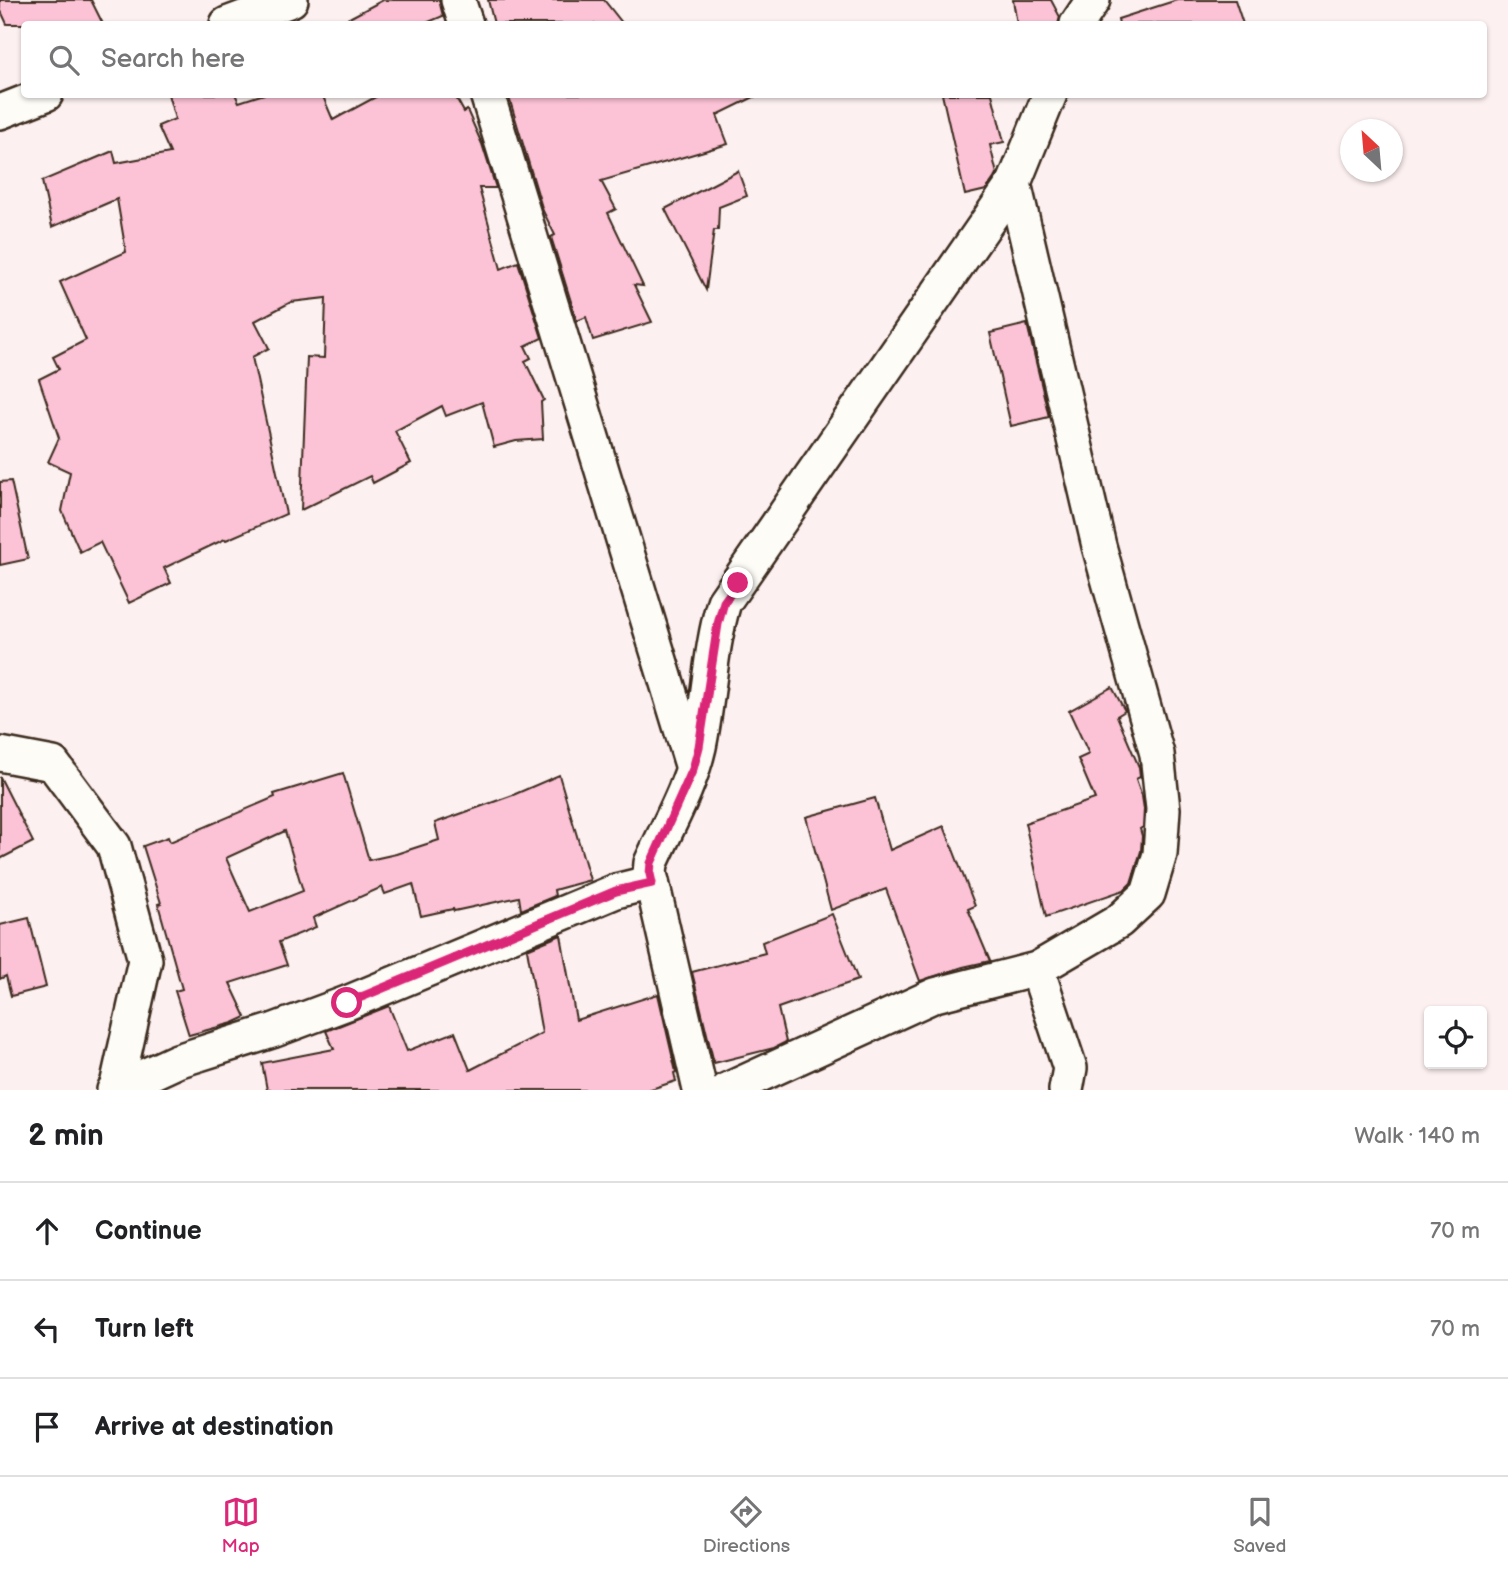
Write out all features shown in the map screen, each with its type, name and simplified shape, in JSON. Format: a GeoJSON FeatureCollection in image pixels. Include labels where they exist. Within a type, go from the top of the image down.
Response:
{"type":"FeatureCollection","features":[{"type":"Feature","properties":{"kind":"street"},"geometry":{"type":"LineString","coordinates":[[235,21],[290,0]]}},
{"type":"Feature","properties":{"kind":"street"},"geometry":{"type":"LineString","coordinates":[[458,0],[465,21]]}},
{"type":"Feature","properties":{"kind":"street"},"geometry":{"type":"LineString","coordinates":[[1079,21],[1093,0]]}},
{"type":"Feature","properties":{"kind":"street"},"geometry":{"type":"LineString","coordinates":[[0,112],[36,98]]}},
{"type":"Feature","properties":{"kind":"street"},"geometry":{"type":"LineString","coordinates":[[488,98],[693,769]]}},
{"type":"Feature","properties":{"kind":"street"},"geometry":{"type":"LineString","coordinates":[[700,1090],[650,874],[651,863],[693,769],[699,747],[718,624],[724,602],[1014,183],[1048,98]]}},
{"type":"Feature","properties":{"kind":"street"},"geometry":{"type":"LineString","coordinates":[[727,1090],[935,995],[1037,969],[1119,921],[1148,894],[1160,854],[1163,809],[1157,754],[1099,546],[1014,183]]}},
{"type":"Feature","properties":{"kind":"street"},"geometry":{"type":"LineString","coordinates":[[0,754],[53,764],[114,846],[145,960],[116,1090]]}},
{"type":"Feature","properties":{"kind":"street"},"geometry":{"type":"LineString","coordinates":[[116,1090],[177,1061],[272,1031],[347,1003],[616,891],[652,883]]}},
{"type":"Feature","properties":{"kind":"street"},"geometry":{"type":"LineString","coordinates":[[1037,969],[1070,1068],[1066,1090]]}},
{"type":"Feature","properties":{"kind":"building"},"geometry":{"type":"Polygon","coordinates":[[[0,0],[91,0],[102,21],[21,21],[21,24],[7,24],[0,9],[0,0]]]}},
{"type":"Feature","properties":{"kind":"building"},"geometry":{"type":"Polygon","coordinates":[[[383,0],[439,0],[443,16],[431,21],[344,21],[383,0]]]}},
{"type":"Feature","properties":{"kind":"building"},"geometry":{"type":"Polygon","coordinates":[[[488,0],[604,0],[621,21],[493,21],[488,0]]]}},
{"type":"Feature","properties":{"kind":"building"},"geometry":{"type":"Polygon","coordinates":[[[1013,0],[1051,0],[1060,17],[1059,21],[1016,21],[1013,0]]]}},
{"type":"Feature","properties":{"kind":"building"},"geometry":{"type":"Polygon","coordinates":[[[1177,0],[1235,0],[1242,21],[1118,21],[1177,0]]]}},
{"type":"Feature","properties":{"kind":"building"},"geometry":{"type":"Polygon","coordinates":[[[169,98],[237,98],[239,102],[252,98],[324,98],[333,120],[374,98],[456,98],[464,112],[467,110],[482,144],[496,188],[479,188],[501,269],[518,262],[542,338],[525,346],[531,358],[525,361],[544,400],[541,402],[543,439],[516,441],[494,447],[482,402],[446,416],[442,406],[395,431],[411,463],[373,483],[370,476],[301,510],[307,357],[324,358],[326,298],[291,302],[255,321],[269,348],[252,357],[286,514],[164,568],[171,583],[129,603],[100,542],[80,552],[62,511],[70,472],[48,462],[59,438],[39,379],[59,369],[53,357],[86,340],[60,282],[126,252],[117,199],[52,227],[42,181],[113,151],[116,163],[170,153],[158,126],[175,119],[169,98]]]}},
{"type":"Feature","properties":{"kind":"building"},"geometry":{"type":"Polygon","coordinates":[[[509,98],[752,98],[717,115],[728,144],[601,181],[616,209],[608,213],[643,286],[634,285],[652,322],[593,340],[586,317],[577,321],[551,237],[555,235],[543,211],[509,98]]]}},
{"type":"Feature","properties":{"kind":"building"},"geometry":{"type":"Polygon","coordinates":[[[943,98],[993,98],[1004,142],[990,145],[997,174],[986,190],[965,195],[943,98]]]}},
{"type":"Feature","properties":{"kind":"building"},"geometry":{"type":"Polygon","coordinates":[[[738,171],[747,196],[719,207],[718,230],[714,230],[706,290],[665,209],[738,171]]]}},
{"type":"Feature","properties":{"kind":"building"},"geometry":{"type":"Polygon","coordinates":[[[1027,324],[1049,417],[1011,426],[990,333],[1027,324]]]}},
{"type":"Feature","properties":{"kind":"building"},"geometry":{"type":"Polygon","coordinates":[[[11,481],[28,559],[0,565],[0,482],[11,481]]]}},
{"type":"Feature","properties":{"kind":"building"},"geometry":{"type":"Polygon","coordinates":[[[1112,687],[1125,711],[1117,716],[1139,767],[1140,777],[1136,779],[1144,809],[1143,827],[1140,829],[1141,851],[1131,883],[1124,890],[1046,917],[1025,823],[1095,799],[1078,759],[1089,754],[1069,711],[1112,687]]]}},
{"type":"Feature","properties":{"kind":"building"},"geometry":{"type":"Polygon","coordinates":[[[343,773],[369,860],[439,840],[435,823],[559,775],[590,880],[554,890],[555,896],[521,910],[519,897],[421,916],[413,884],[385,894],[382,887],[313,918],[316,927],[279,942],[287,965],[230,983],[246,1017],[189,1035],[175,991],[182,989],[158,904],[161,903],[143,846],[168,837],[170,842],[275,797],[274,794],[343,773]],[[285,831],[226,858],[250,912],[303,891],[285,831]]]}},
{"type":"Feature","properties":{"kind":"building"},"geometry":{"type":"Polygon","coordinates":[[[0,777],[33,842],[0,859],[0,777]]]}},
{"type":"Feature","properties":{"kind":"building"},"geometry":{"type":"Polygon","coordinates":[[[875,798],[890,850],[944,826],[975,906],[968,909],[990,961],[920,981],[886,889],[831,910],[806,817],[875,798]]]}},
{"type":"Feature","properties":{"kind":"building"},"geometry":{"type":"Polygon","coordinates":[[[832,914],[858,980],[778,1008],[786,1042],[774,1048],[714,1063],[692,972],[765,953],[762,942],[832,914]]]}},
{"type":"Feature","properties":{"kind":"building"},"geometry":{"type":"Polygon","coordinates":[[[29,918],[46,987],[11,996],[6,976],[0,979],[0,925],[29,918]]]}},
{"type":"Feature","properties":{"kind":"building"},"geometry":{"type":"Polygon","coordinates":[[[561,935],[576,1020],[658,994],[676,1081],[648,1090],[267,1090],[262,1063],[334,1049],[326,1031],[389,1006],[407,1051],[455,1032],[470,1070],[542,1033],[527,949],[561,935]]]}},
{"type":"Feature","properties":{"kind":"route"},"geometry":{"type":"LineString","coordinates":[[347,1003],[616,891],[652,883],[651,863],[684,791],[699,747],[718,624],[724,602],[738,583]]}}]}
